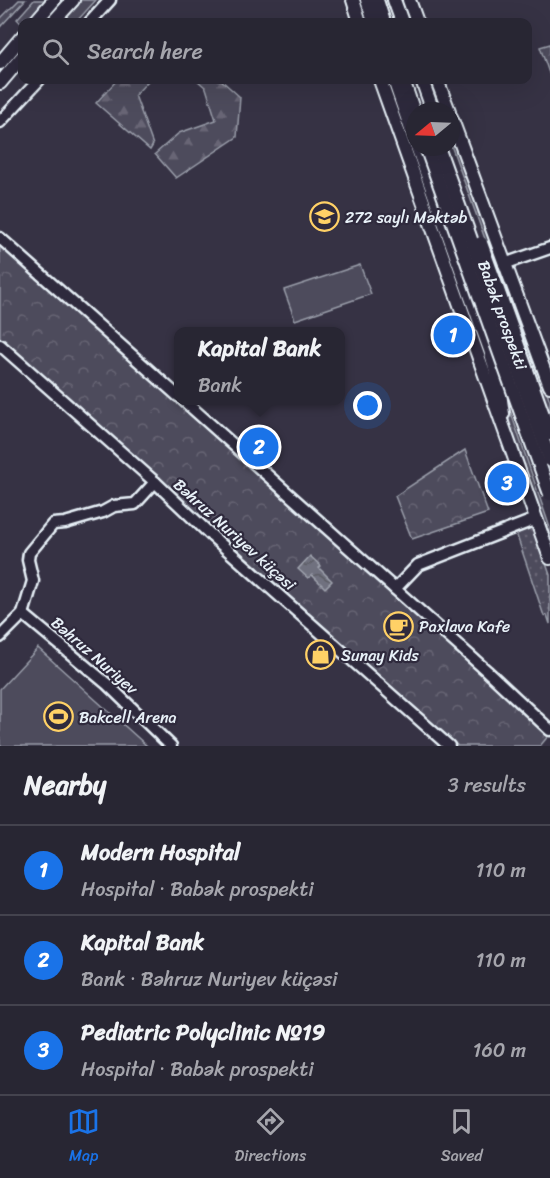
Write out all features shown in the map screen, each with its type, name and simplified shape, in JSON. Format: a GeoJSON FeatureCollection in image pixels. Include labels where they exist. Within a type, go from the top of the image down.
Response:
{"type":"FeatureCollection","features":[{"type":"Feature","properties":{"kind":"main road"},"geometry":{"type":"LineString","coordinates":[[38,18],[54,0]]}},
{"type":"Feature","properties":{"kind":"main road"},"geometry":{"type":"LineString","coordinates":[[56,18],[72,0]]}},
{"type":"Feature","properties":{"kind":"main road"},"geometry":{"type":"LineString","coordinates":[[353,0],[359,18]]}},
{"type":"Feature","properties":{"kind":"main road"},"geometry":{"type":"LineString","coordinates":[[367,0],[373,18]]}},
{"type":"Feature","properties":{"kind":"main road"},"geometry":{"type":"LineString","coordinates":[[377,0],[383,18]]}},
{"type":"Feature","properties":{"kind":"main road"},"geometry":{"type":"LineString","coordinates":[[388,0],[395,18]]}},
{"type":"Feature","properties":{"kind":"main road"},"geometry":{"type":"LineString","coordinates":[[394,0],[401,18]]}},
{"type":"Feature","properties":{"kind":"main road"},"geometry":{"type":"LineString","coordinates":[[409,0],[416,18]]}},
{"type":"Feature","properties":{"kind":"main road"},"geometry":{"type":"LineString","coordinates":[[0,63],[18,42]]}},
{"type":"Feature","properties":{"kind":"main road"},"geometry":{"type":"LineString","coordinates":[[0,83],[18,62]]}},
{"type":"Feature","properties":{"kind":"main road"},"geometry":{"type":"LineString","coordinates":[[381,84],[550,558]]}},
{"type":"Feature","properties":{"kind":"main road"},"geometry":{"type":"LineString","coordinates":[[395,84],[406,115]]}},
{"type":"Feature","properties":{"kind":"main road"},"geometry":{"type":"LineString","coordinates":[[404,84],[411,102]]}},
{"type":"Feature","properties":{"kind":"main road"},"geometry":{"type":"LineString","coordinates":[[416,84],[422,102]]}},
{"type":"Feature","properties":{"kind":"main road"},"geometry":{"type":"LineString","coordinates":[[423,84],[430,102]]}},
{"type":"Feature","properties":{"kind":"main road"},"geometry":{"type":"LineString","coordinates":[[439,84],[446,102]]}},
{"type":"Feature","properties":{"kind":"main road","name":"Babək prospekti"},"geometry":{"type":"LineString","coordinates":[[460,142],[550,386]]}},
{"type":"Feature","properties":{"kind":"main road"},"geometry":{"type":"LineString","coordinates":[[420,156],[490,350],[498,379],[503,428]]}},
{"type":"Feature","properties":{"kind":"main road","name":"Babək prospekti"},"geometry":{"type":"LineString","coordinates":[[429,156],[550,494]]}},
{"type":"Feature","properties":{"kind":"main road","name":"Babək prospekti"},"geometry":{"type":"LineString","coordinates":[[441,156],[550,460]]}},
{"type":"Feature","properties":{"kind":"main road"},"geometry":{"type":"LineString","coordinates":[[449,156],[550,434]]}},
{"type":"Feature","properties":{"kind":"main road"},"geometry":{"type":"LineString","coordinates":[[490,350],[497,362],[507,366],[521,362],[528,353],[529,344],[515,294]]}},
{"type":"Feature","properties":{"kind":"street"},"geometry":{"type":"LineString","coordinates":[[94,18],[110,0]]}},
{"type":"Feature","properties":{"kind":"street"},"geometry":{"type":"LineString","coordinates":[[0,122],[35,84]]}},
{"type":"Feature","properties":{"kind":"street"},"geometry":{"type":"LineString","coordinates":[[0,238],[174,392]]}},
{"type":"Feature","properties":{"kind":"street"},"geometry":{"type":"LineString","coordinates":[[504,264],[550,248]]}},
{"type":"Feature","properties":{"kind":"street","name":"Bəhruz Nuriyev küçəsi"},"geometry":{"type":"LineString","coordinates":[[0,345],[449,746]]}},
{"type":"Feature","properties":{"kind":"street"},"geometry":{"type":"LineString","coordinates":[[189,405],[550,730]]}},
{"type":"Feature","properties":{"kind":"street"},"geometry":{"type":"LineString","coordinates":[[0,637],[23,614],[33,581],[28,560],[29,553],[54,524],[103,512],[114,506],[135,504],[155,482]]}},
{"type":"Feature","properties":{"kind":"street"},"geometry":{"type":"LineString","coordinates":[[395,589],[418,565],[536,519]]}},
{"type":"Feature","properties":{"kind":"street","name":"Bəhruz Nuriyev"},"geometry":{"type":"LineString","coordinates":[[23,614],[107,684],[171,746]]}},
{"type":"Feature","properties":{"kind":"green space"},"geometry":{"type":"Polygon","coordinates":[[[19,0],[25,0],[0,27],[0,19],[19,0]]]}},
{"type":"Feature","properties":{"kind":"green space"},"geometry":{"type":"Polygon","coordinates":[[[34,0],[47,0],[30,18],[17,19],[34,0]]]}},
{"type":"Feature","properties":{"kind":"green space"},"geometry":{"type":"Polygon","coordinates":[[[81,0],[96,0],[80,18],[65,18],[81,0]]]}},
{"type":"Feature","properties":{"kind":"green space"},"geometry":{"type":"Polygon","coordinates":[[[550,44],[550,76],[540,47],[550,44]]]}},
{"type":"Feature","properties":{"kind":"green space"},"geometry":{"type":"Polygon","coordinates":[[[113,84],[145,84],[135,95],[153,145],[150,150],[96,103],[113,84]]]}},
{"type":"Feature","properties":{"kind":"green space"},"geometry":{"type":"Polygon","coordinates":[[[202,84],[225,84],[240,97],[237,137],[176,178],[155,154],[179,133],[216,120],[206,88],[202,84]]]}},
{"type":"Feature","properties":{"kind":"green space"},"geometry":{"type":"Polygon","coordinates":[[[455,156],[459,156],[527,347],[525,349],[455,156]]]}},
{"type":"Feature","properties":{"kind":"green space"},"geometry":{"type":"Polygon","coordinates":[[[0,243],[174,399],[174,405],[181,405],[549,735],[540,746],[458,746],[0,338],[0,243]]]}},
{"type":"Feature","properties":{"kind":"green space"},"geometry":{"type":"Polygon","coordinates":[[[360,265],[371,294],[295,320],[284,290],[360,265]]]}},
{"type":"Feature","properties":{"kind":"green space"},"geometry":{"type":"Polygon","coordinates":[[[538,365],[550,401],[550,420],[531,367],[538,365]]]}},
{"type":"Feature","properties":{"kind":"green space"},"geometry":{"type":"Polygon","coordinates":[[[509,407],[550,528],[550,544],[509,429],[509,407]]]}},
{"type":"Feature","properties":{"kind":"green space"},"geometry":{"type":"Polygon","coordinates":[[[465,450],[488,513],[412,539],[395,496],[465,450]]]}},
{"type":"Feature","properties":{"kind":"green space"},"geometry":{"type":"Polygon","coordinates":[[[532,523],[550,575],[550,624],[547,615],[544,616],[515,530],[532,523]]]}},
{"type":"Feature","properties":{"kind":"green space","name":"Bakcell Arena"},"geometry":{"type":"Polygon","coordinates":[[[38,648],[147,746],[0,746],[0,689],[38,648]]]}},
{"type":"Feature","properties":{"kind":"water"},"geometry":{"type":"Polygon","coordinates":[[[310,556],[332,581],[325,588],[312,575],[308,578],[298,569],[310,556]]]}},
{"type":"Feature","properties":{"kind":"place","name":"272 saylı Məktəb"},"geometry":{"type":"Point","coordinates":[324,217]}},
{"type":"Feature","properties":{"kind":"place","name":"Modern Hospital"},"geometry":{"type":"Point","coordinates":[453,335]}},
{"type":"Feature","properties":{"kind":"place","name":"Kapital Bank"},"geometry":{"type":"Point","coordinates":[259,447]}},
{"type":"Feature","properties":{"kind":"place","name":"Pediatric Polyclinic №19"},"geometry":{"type":"Point","coordinates":[507,483]}},
{"type":"Feature","properties":{"kind":"place","name":"Paxlava Kafe"},"geometry":{"type":"Point","coordinates":[398,626]}},
{"type":"Feature","properties":{"kind":"place","name":"Sunay Kids"},"geometry":{"type":"Point","coordinates":[320,655]}},
{"type":"Feature","properties":{"kind":"place","name":"Bakcell Arena"},"geometry":{"type":"Point","coordinates":[58,717]}}]}
